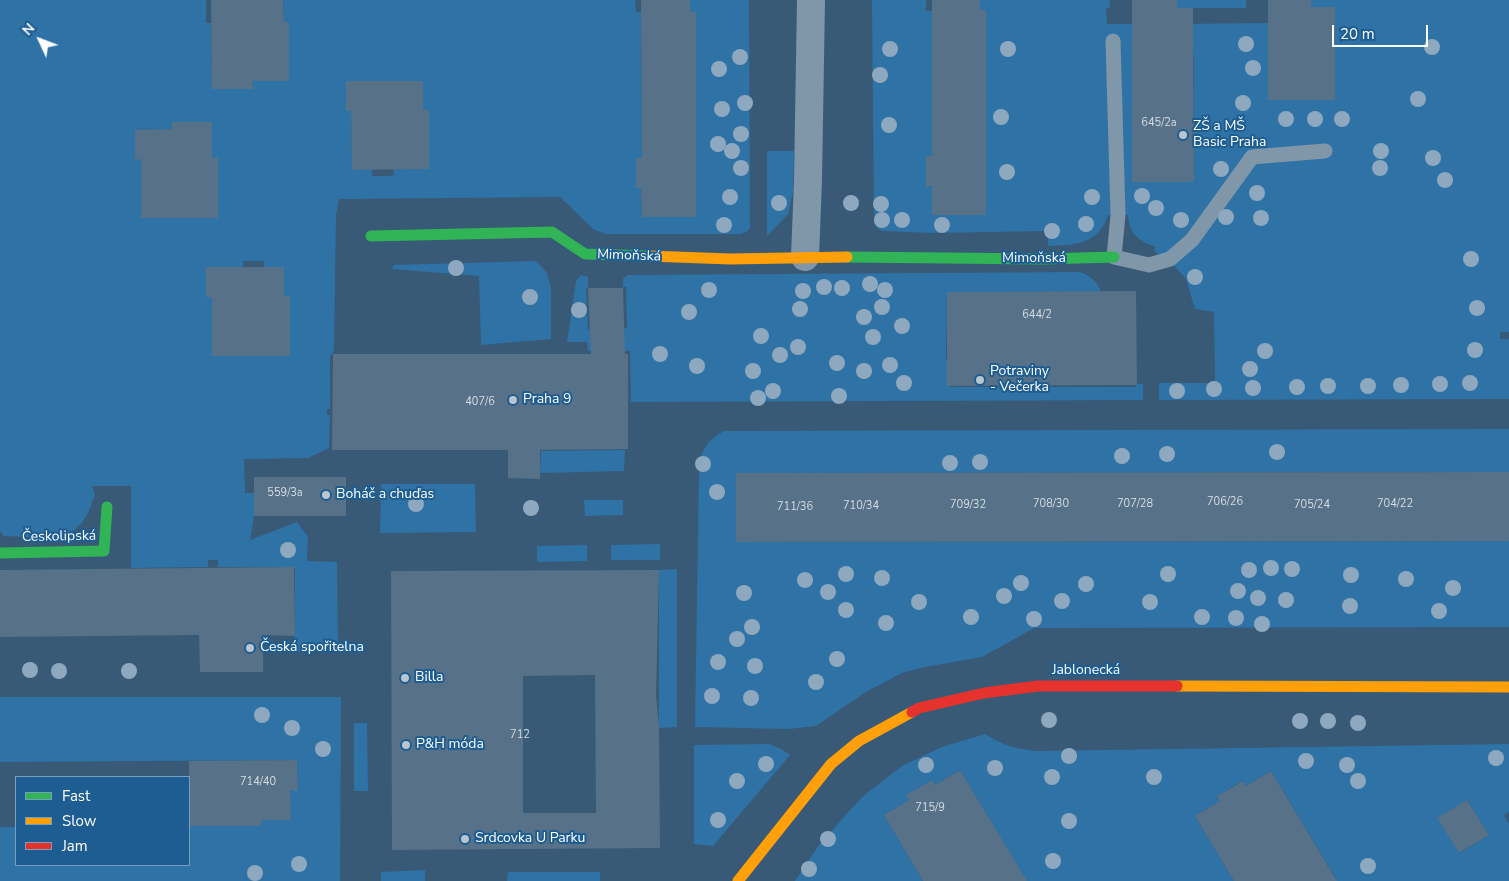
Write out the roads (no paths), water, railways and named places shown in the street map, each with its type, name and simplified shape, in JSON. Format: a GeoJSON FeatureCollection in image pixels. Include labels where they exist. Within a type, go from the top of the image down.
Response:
{"type":"FeatureCollection","features":[{"type":"Feature","properties":{"kind":"street"},"geometry":{"type":"LineString","coordinates":[[804,257],[808,180],[810,0]]}},
{"type":"Feature","properties":{"kind":"street","name":"Mimoňská"},"geometry":{"type":"LineString","coordinates":[[371,236],[552,232],[585,254],[730,259],[804,257],[1043,259],[1114,257]]}},
{"type":"Feature","properties":{"kind":"street","name":"Českolipská"},"geometry":{"type":"LineString","coordinates":[[0,552],[104,551],[107,508]]}},
{"type":"Feature","properties":{"kind":"street","name":"Jablonecká"},"geometry":{"type":"LineString","coordinates":[[738,881],[831,764],[859,741],[919,708],[984,693],[1038,686],[1509,687]]}},
{"type":"Feature","properties":{"kind":"lane"},"geometry":{"type":"LineString","coordinates":[[1113,41],[1118,215],[1114,257],[1149,265],[1170,258],[1192,240],[1252,157],[1325,151]]}},
{"type":"Feature","properties":{"kind":"place","name":"ZŠ a MŠ Basic Praha"},"geometry":{"type":"Point","coordinates":[1183,135]}},
{"type":"Feature","properties":{"kind":"place","name":"Potraviny - Večerka"},"geometry":{"type":"Point","coordinates":[980,380]}},
{"type":"Feature","properties":{"kind":"place","name":"Praha 9"},"geometry":{"type":"Point","coordinates":[513,400]}},
{"type":"Feature","properties":{"kind":"place","name":"Boháč a chuďas"},"geometry":{"type":"Point","coordinates":[326,495]}},
{"type":"Feature","properties":{"kind":"place","name":"Česká spořitelna"},"geometry":{"type":"Point","coordinates":[250,648]}},
{"type":"Feature","properties":{"kind":"place","name":"Billa"},"geometry":{"type":"Point","coordinates":[405,678]}},
{"type":"Feature","properties":{"kind":"place","name":"P&H móda"},"geometry":{"type":"Point","coordinates":[406,745]}},
{"type":"Feature","properties":{"kind":"place","name":"Srdcovka U Parku"},"geometry":{"type":"Point","coordinates":[465,839]}}]}
